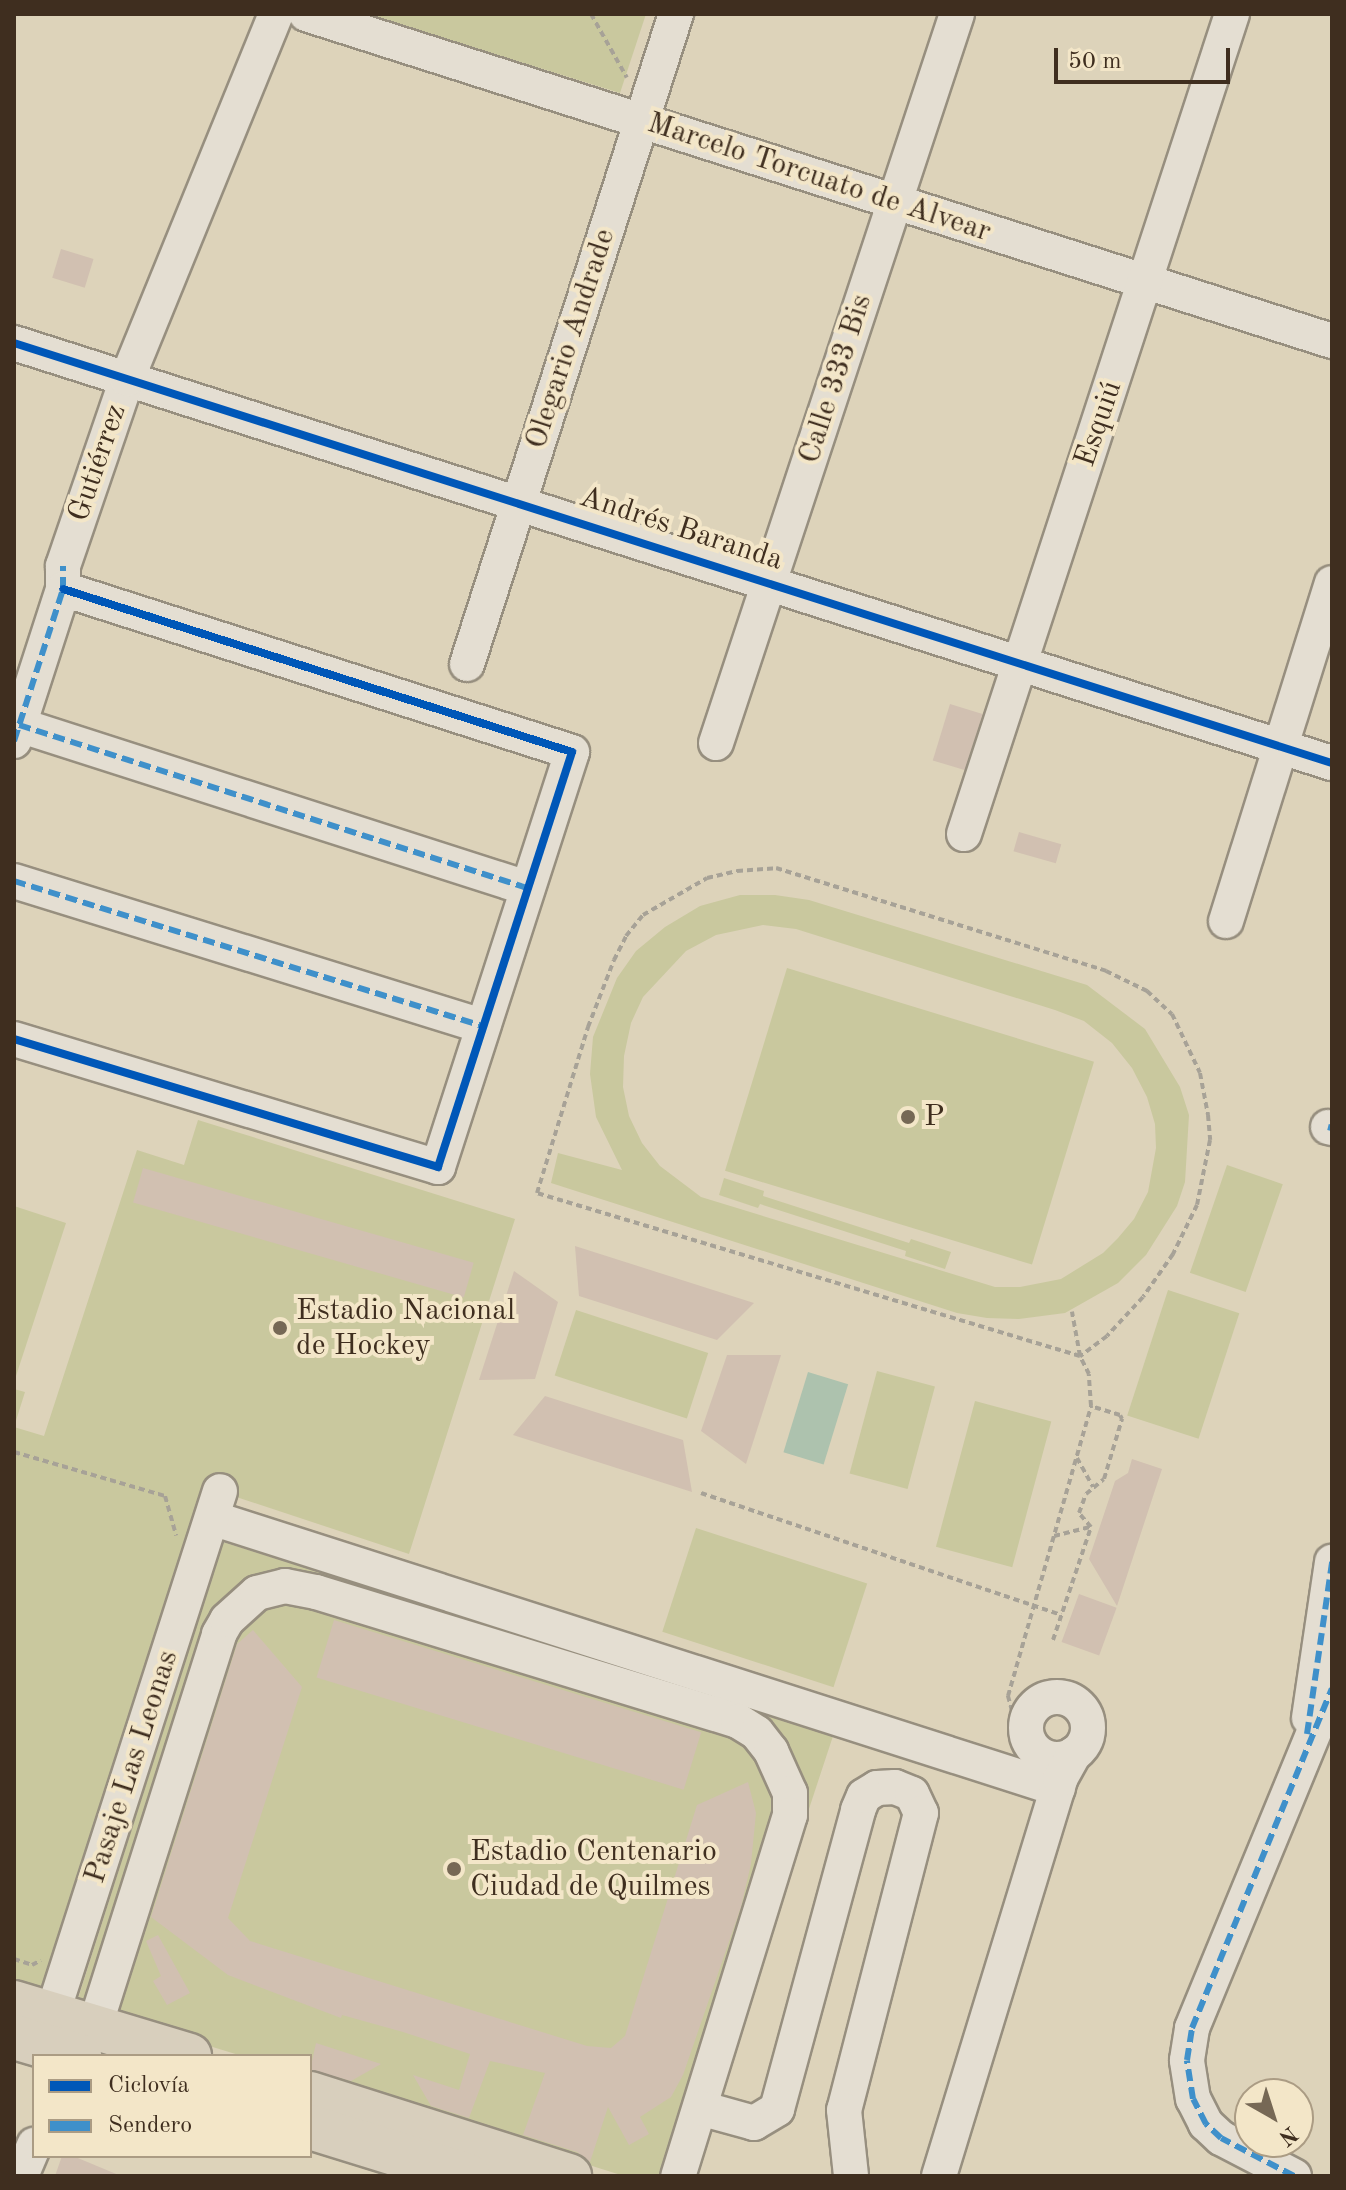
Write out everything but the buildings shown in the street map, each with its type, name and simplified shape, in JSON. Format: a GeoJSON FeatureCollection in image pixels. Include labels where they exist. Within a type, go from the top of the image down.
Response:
{"type":"FeatureCollection","features":[{"type":"Feature","properties":{"kind":"main road"},"geometry":{"type":"LineString","coordinates":[[14,2037],[66,2033],[178,2054]]}},
{"type":"Feature","properties":{"kind":"main road"},"geometry":{"type":"LineString","coordinates":[[312,2095],[565,2175]]}},
{"type":"Feature","properties":{"kind":"main road"},"geometry":{"type":"LineString","coordinates":[[312,2128],[468,2176]]}},
{"type":"Feature","properties":{"kind":"street","name":"Gutiérrez"},"geometry":{"type":"LineString","coordinates":[[17,733],[63,589],[63,566],[127,379],[276,14]]}},
{"type":"Feature","properties":{"kind":"street","name":"Marcelo Torcuato de Alvear"},"geometry":{"type":"LineString","coordinates":[[306,14],[645,109],[895,203],[1332,341]]}},
{"type":"Feature","properties":{"kind":"street","name":"Olegario Andrade"},"geometry":{"type":"LineString","coordinates":[[467,664],[676,14]]}},
{"type":"Feature","properties":{"kind":"street","name":"Calle 333 Bis"},"geometry":{"type":"LineString","coordinates":[[716,743],[957,14]]}},
{"type":"Feature","properties":{"kind":"street","name":"Esquiú"},"geometry":{"type":"LineString","coordinates":[[964,834],[1147,282],[1232,14]]}},
{"type":"Feature","properties":{"kind":"street","name":"Andrés Baranda"},"geometry":{"type":"LineString","coordinates":[[14,343],[1332,763]]}},
{"type":"Feature","properties":{"kind":"street"},"geometry":{"type":"LineString","coordinates":[[1226,921],[1332,583]]}},
{"type":"Feature","properties":{"kind":"street"},"geometry":{"type":"LineString","coordinates":[[14,1039],[438,1167],[572,752],[63,589]]}},
{"type":"Feature","properties":{"kind":"street"},"geometry":{"type":"LineString","coordinates":[[17,733],[527,888]]}},
{"type":"Feature","properties":{"kind":"street"},"geometry":{"type":"LineString","coordinates":[[14,881],[482,1026]]}},
{"type":"Feature","properties":{"kind":"street","name":"Pasaje Las Leonas"},"geometry":{"type":"LineString","coordinates":[[66,2033],[216,1504],[1046,1775]]}},
{"type":"Feature","properties":{"kind":"street"},"geometry":{"type":"LineString","coordinates":[[1304,1754],[1332,1562]]}},
{"type":"Feature","properties":{"kind":"street"},"geometry":{"type":"LineString","coordinates":[[66,2033],[219,1634],[227,1620],[257,1593],[285,1586],[738,1721],[757,1733],[771,1751],[790,1793],[790,1815],[678,2176]]}},
{"type":"Feature","properties":{"kind":"street"},"geometry":{"type":"LineString","coordinates":[[1294,2176],[1221,2138],[1206,2124],[1193,2099],[1187,2060],[1192,2028],[1332,1689]]}},
{"type":"Feature","properties":{"kind":"street"},"geometry":{"type":"LineString","coordinates":[[920,2176],[1046,1775],[1074,1754],[1087,1732],[1084,1714],[1071,1701],[1045,1700],[1027,1720],[1027,1738],[1046,1775],[939,2176]]}},
{"type":"Feature","properties":{"kind":"street"},"geometry":{"type":"LineString","coordinates":[[700,2108],[754,2123],[777,2109],[858,1810],[864,1796],[877,1788],[895,1787],[912,1794],[921,1813],[920,1822],[844,2110],[851,2176]]}},
{"type":"Feature","properties":{"kind":"street"},"geometry":{"type":"LineString","coordinates":[[21,2176],[32,2150]]}},
{"type":"Feature","properties":{"kind":"path"},"geometry":{"type":"LineString","coordinates":[[591,14],[645,109]]}},
{"type":"Feature","properties":{"kind":"path"},"geometry":{"type":"LineString","coordinates":[[776,868],[1106,971],[1147,991],[1172,1014],[1200,1073],[1208,1115],[1210,1140],[1197,1205],[1173,1254],[1143,1297],[1107,1336],[1080,1356],[537,1193],[588,1027],[614,960],[643,915],[707,878],[737,871],[776,868]]}},
{"type":"Feature","properties":{"kind":"path"},"geometry":{"type":"LineString","coordinates":[[1027,1720],[1012,1711],[1008,1696],[1091,1406],[1089,1374],[1080,1356],[1072,1312]]}},
{"type":"Feature","properties":{"kind":"path"},"geometry":{"type":"LineString","coordinates":[[1091,1406],[1120,1415],[1122,1419],[1104,1479],[1086,1494],[1079,1513],[1091,1527]]}},
{"type":"Feature","properties":{"kind":"path"},"geometry":{"type":"LineString","coordinates":[[14,1452],[165,1496],[180,1547]]}},
{"type":"Feature","properties":{"kind":"path"},"geometry":{"type":"LineString","coordinates":[[1077,1457],[1093,1487]]}},
{"type":"Feature","properties":{"kind":"path"},"geometry":{"type":"LineString","coordinates":[[701,1493],[1061,1615]]}},
{"type":"Feature","properties":{"kind":"path"},"geometry":{"type":"LineString","coordinates":[[1054,1536],[1091,1527]]}},
{"type":"Feature","properties":{"kind":"path"},"geometry":{"type":"LineString","coordinates":[[1053,1640],[1091,1527]]}},
{"type":"Feature","properties":{"kind":"path"},"geometry":{"type":"LineString","coordinates":[[14,1959],[32,1965],[51,1955]]}},
{"type":"Feature","properties":{"kind":"shaded area"},"geometry":{"type":"Polygon","coordinates":[[[366,14],[646,14],[620,93],[366,14]]]}},
{"type":"Feature","properties":{"kind":"shaded area"},"geometry":{"type":"Polygon","coordinates":[[[740,895],[775,895],[809,900],[1087,985],[1145,1029],[1180,1087],[1189,1115],[1185,1182],[1177,1206],[1146,1255],[1118,1283],[1065,1313],[1019,1319],[987,1318],[957,1313],[551,1183],[558,1153],[622,1170],[596,1117],[590,1074],[593,1037],[617,978],[636,951],[665,927],[700,906],[740,895]],[[763,925],[716,935],[686,951],[643,997],[631,1023],[624,1056],[623,1087],[629,1116],[642,1143],[660,1166],[701,1197],[995,1287],[1020,1287],[1061,1279],[1103,1253],[1134,1219],[1148,1192],[1156,1148],[1155,1124],[1147,1097],[1132,1068],[1112,1043],[1084,1021],[1055,1010],[796,929],[763,925]]]}},
{"type":"Feature","properties":{"kind":"shaded area","name":"P"},"geometry":{"type":"Polygon","coordinates":[[[787,968],[1094,1062],[1032,1265],[725,1171],[787,968]]]}},
{"type":"Feature","properties":{"kind":"shaded area","name":"Estadio Nacional de Hockey"},"geometry":{"type":"Polygon","coordinates":[[[198,1120],[515,1219],[409,1554],[206,1487],[53,1993],[14,1981],[14,1427],[44,1436],[137,1150],[184,1165],[198,1120]]]}},
{"type":"Feature","properties":{"kind":"shaded area"},"geometry":{"type":"Polygon","coordinates":[[[1227,1165],[1283,1184],[1246,1292],[1190,1273],[1227,1165]]]}},
{"type":"Feature","properties":{"kind":"shaded area"},"geometry":{"type":"Polygon","coordinates":[[[724,1178],[764,1191],[763,1196],[909,1243],[911,1239],[951,1252],[945,1269],[905,1256],[906,1251],[760,1204],[758,1208],[719,1195],[724,1178]]]}},
{"type":"Feature","properties":{"kind":"shaded area"},"geometry":{"type":"Polygon","coordinates":[[[14,1206],[66,1223],[16,1376],[14,1375],[14,1206]]]}},
{"type":"Feature","properties":{"kind":"shaded area"},"geometry":{"type":"Polygon","coordinates":[[[1168,1290],[1239,1313],[1199,1439],[1127,1416],[1168,1290]]]}},
{"type":"Feature","properties":{"kind":"shaded area"},"geometry":{"type":"Polygon","coordinates":[[[576,1310],[708,1353],[687,1419],[555,1376],[576,1310]]]}},
{"type":"Feature","properties":{"kind":"shaded area"},"geometry":{"type":"Polygon","coordinates":[[[877,1371],[935,1387],[908,1489],[850,1473],[877,1371]]]}},
{"type":"Feature","properties":{"kind":"shaded area"},"geometry":{"type":"Polygon","coordinates":[[[808,1372],[848,1384],[824,1465],[783,1452],[808,1372]]]}},
{"type":"Feature","properties":{"kind":"shaded area"},"geometry":{"type":"Polygon","coordinates":[[[14,1389],[25,1392],[14,1427],[14,1389]]]}},
{"type":"Feature","properties":{"kind":"shaded area"},"geometry":{"type":"Polygon","coordinates":[[[975,1401],[1051,1421],[1012,1567],[936,1547],[975,1401]]]}},
{"type":"Feature","properties":{"kind":"shaded area"},"geometry":{"type":"Polygon","coordinates":[[[696,1528],[867,1584],[834,1687],[662,1632],[696,1528]]]}},
{"type":"Feature","properties":{"kind":"shaded area","name":"Estadio Centenario Ciudad de Quilmes"},"geometry":{"type":"Polygon","coordinates":[[[223,1542],[834,1733],[688,2176],[624,2176],[312,2078],[312,2054],[235,2054],[76,2005],[223,1542]]]}},
{"type":"Feature","properties":{"kind":"marked path"},"geometry":{"type":"LineString","coordinates":[[14,741],[63,589],[63,566]]}},
{"type":"Feature","properties":{"kind":"marked path"},"geometry":{"type":"LineString","coordinates":[[19,725],[527,888]]}},
{"type":"Feature","properties":{"kind":"marked path"},"geometry":{"type":"LineString","coordinates":[[14,881],[482,1026]]}},
{"type":"Feature","properties":{"kind":"marked path"},"geometry":{"type":"LineString","coordinates":[[1328,1127],[1332,1128]]}},
{"type":"Feature","properties":{"kind":"marked path"},"geometry":{"type":"LineString","coordinates":[[1307,1734],[1332,1562]]}},
{"type":"Feature","properties":{"kind":"marked path"},"geometry":{"type":"LineString","coordinates":[[1294,2176],[1221,2138],[1206,2124],[1193,2099],[1187,2060],[1192,2028],[1332,1689]]}},
{"type":"Feature","properties":{"kind":"cycle path"},"geometry":{"type":"LineString","coordinates":[[14,343],[1332,763]]}},
{"type":"Feature","properties":{"kind":"cycle path"},"geometry":{"type":"LineString","coordinates":[[14,1039],[438,1167],[572,752],[63,589]]}},
{"type":"Feature","properties":{"kind":"place","name":"P"},"geometry":{"type":"Point","coordinates":[908,1117]}},
{"type":"Feature","properties":{"kind":"place","name":"Estadio Nacional de Hockey"},"geometry":{"type":"Point","coordinates":[280,1328]}},
{"type":"Feature","properties":{"kind":"place","name":"Estadio Centenario Ciudad de Quilmes"},"geometry":{"type":"Point","coordinates":[454,1869]}}]}
